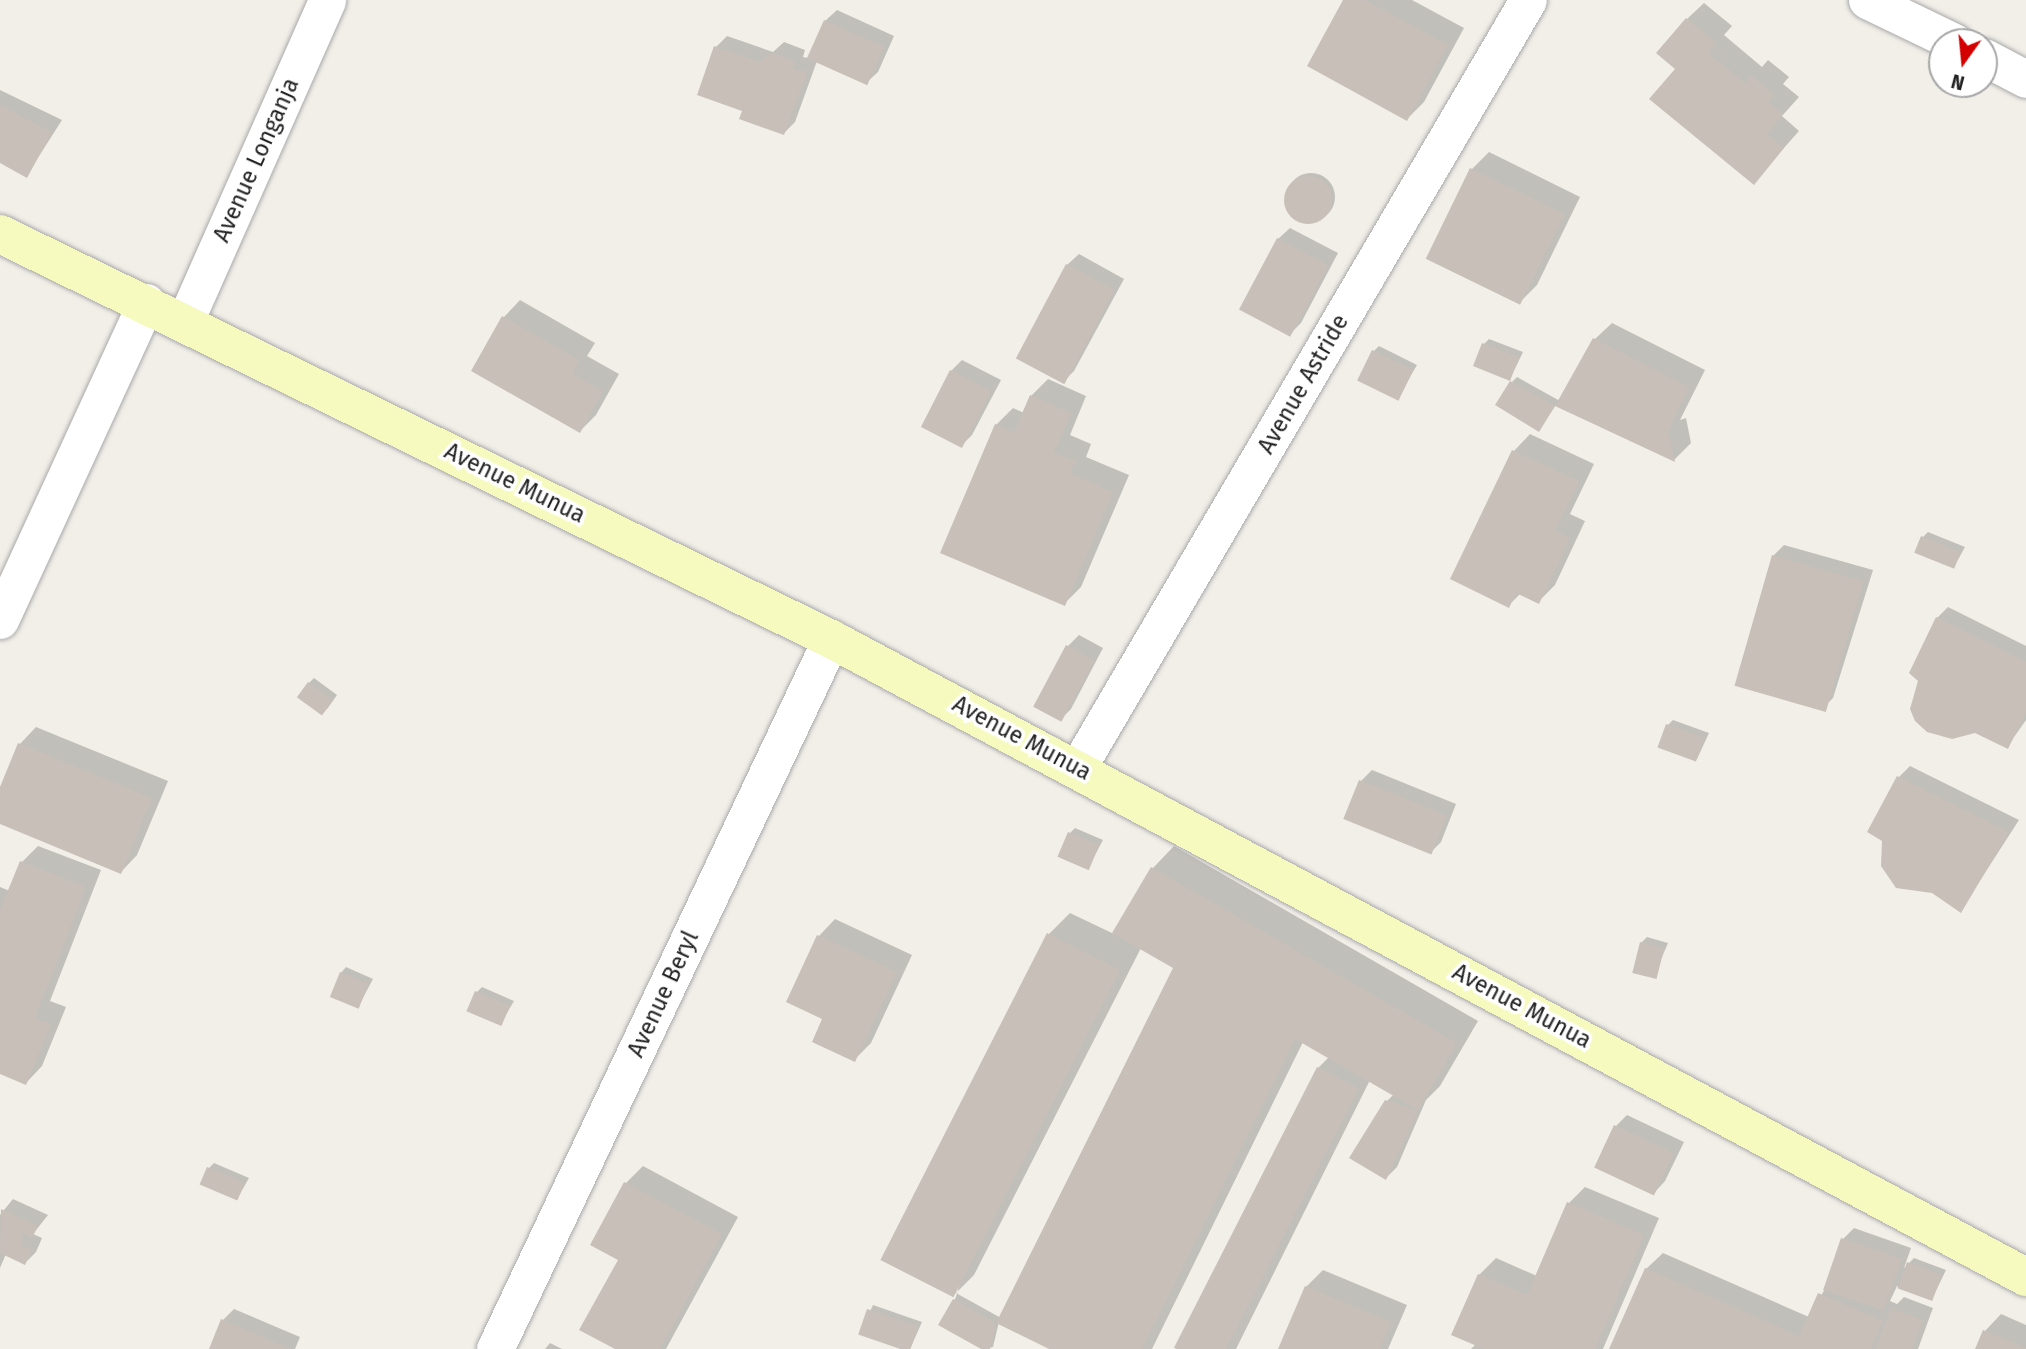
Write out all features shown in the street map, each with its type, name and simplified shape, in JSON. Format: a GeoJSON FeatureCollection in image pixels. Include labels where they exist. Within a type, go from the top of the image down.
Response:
{"type":"FeatureCollection","features":[{"type":"Feature","properties":{"kind":"main road","name":"Avenue Munua"},"geometry":{"type":"LineString","coordinates":[[0,234],[185,321],[831,639],[1077,767],[2026,1277]]}},
{"type":"Feature","properties":{"kind":"street","name":"Avenue Longanja"},"geometry":{"type":"LineString","coordinates":[[185,321],[327,0]]}},
{"type":"Feature","properties":{"kind":"street","name":"Avenue Astride"},"geometry":{"type":"LineString","coordinates":[[1077,767],[1528,0]]}},
{"type":"Feature","properties":{"kind":"street"},"geometry":{"type":"LineString","coordinates":[[1867,0],[1928,29]]}},
{"type":"Feature","properties":{"kind":"street"},"geometry":{"type":"LineString","coordinates":[[1998,64],[2026,79]]}},
{"type":"Feature","properties":{"kind":"street"},"geometry":{"type":"LineString","coordinates":[[0,620],[146,302]]}},
{"type":"Feature","properties":{"kind":"street","name":"Avenue Beryl"},"geometry":{"type":"LineString","coordinates":[[495,1349],[831,639]]}},
{"type":"Feature","properties":{"kind":"building"},"geometry":{"type":"Polygon","coordinates":[[[1343,0],[1365,0],[1448,45],[1407,121],[1307,66],[1343,0]]]}},
{"type":"Feature","properties":{"kind":"building"},"geometry":{"type":"Polygon","coordinates":[[[1686,18],[1716,43],[1708,53],[1745,83],[1751,75],[1774,95],[1768,102],[1783,114],[1767,134],[1784,148],[1754,185],[1649,99],[1675,69],[1656,53],[1686,18]]]}},
{"type":"Feature","properties":{"kind":"building"},"geometry":{"type":"Polygon","coordinates":[[[824,20],[884,47],[867,85],[807,58],[824,20]]]}},
{"type":"Feature","properties":{"kind":"building"},"geometry":{"type":"Polygon","coordinates":[[[714,46],[760,62],[771,53],[795,61],[793,68],[807,72],[784,135],[739,119],[742,111],[697,95],[714,46]]]}},
{"type":"Feature","properties":{"kind":"building"},"geometry":{"type":"Polygon","coordinates":[[[0,105],[52,132],[27,178],[0,163],[0,105]]]}},
{"type":"Feature","properties":{"kind":"building"},"geometry":{"type":"Polygon","coordinates":[[[1470,168],[1564,214],[1520,305],[1426,259],[1470,168]]]}},
{"type":"Feature","properties":{"kind":"building"},"geometry":{"type":"Polygon","coordinates":[[[1308,176],[1325,183],[1332,200],[1325,217],[1308,224],[1291,217],[1284,200],[1291,183],[1308,176]]]}},
{"type":"Feature","properties":{"kind":"building"},"geometry":{"type":"Polygon","coordinates":[[[1277,238],[1328,265],[1290,337],[1239,310],[1277,238]]]}},
{"type":"Feature","properties":{"kind":"building"},"geometry":{"type":"Polygon","coordinates":[[[1066,264],[1115,290],[1064,384],[1016,358],[1066,264]]]}},
{"type":"Feature","properties":{"kind":"building"},"geometry":{"type":"Polygon","coordinates":[[[502,316],[579,360],[572,374],[603,391],[580,433],[471,371],[502,316]]]}},
{"type":"Feature","properties":{"kind":"building"},"geometry":{"type":"Polygon","coordinates":[[[1593,338],[1689,387],[1666,435],[1669,433],[1675,462],[1555,406],[1593,338]]]}},
{"type":"Feature","properties":{"kind":"building"},"geometry":{"type":"Polygon","coordinates":[[[1482,343],[1519,357],[1510,381],[1473,366],[1482,343]]]}},
{"type":"Feature","properties":{"kind":"building"},"geometry":{"type":"Polygon","coordinates":[[[1372,350],[1413,370],[1398,401],[1357,381],[1372,350]]]}},
{"type":"Feature","properties":{"kind":"building"},"geometry":{"type":"Polygon","coordinates":[[[950,370],[991,391],[962,448],[921,427],[950,370]]]}},
{"type":"Feature","properties":{"kind":"building"},"geometry":{"type":"Polygon","coordinates":[[[1510,381],[1555,406],[1539,432],[1495,405],[1510,381]]]}},
{"type":"Feature","properties":{"kind":"building"},"geometry":{"type":"Polygon","coordinates":[[[1030,395],[1071,413],[1054,452],[1076,461],[1070,473],[1113,492],[1065,606],[940,553],[995,424],[1014,432],[1030,395]]]}},
{"type":"Feature","properties":{"kind":"building"},"geometry":{"type":"Polygon","coordinates":[[[1512,450],[1579,481],[1555,530],[1570,538],[1539,604],[1516,593],[1509,608],[1450,579],[1512,450]]]}},
{"type":"Feature","properties":{"kind":"building"},"geometry":{"type":"Polygon","coordinates":[[[1921,536],[1961,552],[1954,569],[1914,553],[1921,536]]]}},
{"type":"Feature","properties":{"kind":"building"},"geometry":{"type":"Polygon","coordinates":[[[1772,555],[1863,581],[1826,712],[1735,686],[1772,555]]]}},
{"type":"Feature","properties":{"kind":"building"},"geometry":{"type":"Polygon","coordinates":[[[1936,617],[2026,662],[2026,712],[2008,749],[1975,733],[1952,739],[1927,732],[1915,721],[1910,709],[1918,681],[1909,673],[1936,617]]]}},
{"type":"Feature","properties":{"kind":"building"},"geometry":{"type":"Polygon","coordinates":[[[1066,645],[1094,660],[1061,722],[1033,707],[1066,645]]]}},
{"type":"Feature","properties":{"kind":"building"},"geometry":{"type":"Polygon","coordinates":[[[308,682],[333,700],[322,716],[297,697],[308,682]]]}},
{"type":"Feature","properties":{"kind":"building"},"geometry":{"type":"Polygon","coordinates":[[[1666,724],[1705,738],[1696,762],[1657,747],[1666,724]]]}},
{"type":"Feature","properties":{"kind":"building"},"geometry":{"type":"Polygon","coordinates":[[[18,743],[152,798],[121,874],[0,824],[0,787],[18,743]]]}},
{"type":"Feature","properties":{"kind":"building"},"geometry":{"type":"Polygon","coordinates":[[[1897,776],[2009,832],[1961,913],[1932,893],[1896,888],[1881,866],[1882,841],[1867,832],[1897,776]]]}},
{"type":"Feature","properties":{"kind":"building"},"geometry":{"type":"Polygon","coordinates":[[[1359,780],[1447,816],[1431,855],[1343,819],[1359,780]]]}},
{"type":"Feature","properties":{"kind":"building"},"geometry":{"type":"Polygon","coordinates":[[[1068,832],[1099,845],[1089,870],[1057,857],[1068,832]]]}},
{"type":"Feature","properties":{"kind":"building"},"geometry":{"type":"Polygon","coordinates":[[[20,861],[86,887],[35,1018],[51,1024],[26,1085],[0,1074],[0,910],[20,861]]]}},
{"type":"Feature","properties":{"kind":"building"},"geometry":{"type":"Polygon","coordinates":[[[1151,867],[1457,1043],[1418,1110],[1295,1039],[1142,1349],[1049,1349],[996,1323],[1173,968],[1112,933],[1151,867]]]}},
{"type":"Feature","properties":{"kind":"building"},"geometry":{"type":"Polygon","coordinates":[[[1047,933],[1120,970],[953,1297],[880,1260],[1047,933]]]}},
{"type":"Feature","properties":{"kind":"building"},"geometry":{"type":"Polygon","coordinates":[[[817,935],[897,972],[855,1062],[812,1042],[822,1019],[786,1002],[817,935]]]}},
{"type":"Feature","properties":{"kind":"building"},"geometry":{"type":"Polygon","coordinates":[[[1640,942],[1664,948],[1657,979],[1632,973],[1640,942]]]}},
{"type":"Feature","properties":{"kind":"building"},"geometry":{"type":"Polygon","coordinates":[[[340,972],[369,984],[359,1009],[330,997],[340,972]]]}},
{"type":"Feature","properties":{"kind":"building"},"geometry":{"type":"Polygon","coordinates":[[[475,991],[510,1006],[501,1026],[466,1011],[475,991]]]}},
{"type":"Feature","properties":{"kind":"building"},"geometry":{"type":"Polygon","coordinates":[[[1317,1067],[1359,1088],[1226,1349],[1174,1348],[1317,1067]]]}},
{"type":"Feature","properties":{"kind":"building"},"geometry":{"type":"Polygon","coordinates":[[[1385,1100],[1418,1110],[1386,1180],[1349,1158],[1385,1100]]]}},
{"type":"Feature","properties":{"kind":"building"},"geometry":{"type":"Polygon","coordinates":[[[1614,1125],[1674,1153],[1654,1195],[1594,1168],[1614,1125]]]}},
{"type":"Feature","properties":{"kind":"building"},"geometry":{"type":"Polygon","coordinates":[[[207,1167],[245,1183],[237,1201],[200,1184],[207,1167]]]}},
{"type":"Feature","properties":{"kind":"building"},"geometry":{"type":"Polygon","coordinates":[[[624,1182],[722,1234],[660,1349],[615,1349],[579,1330],[618,1260],[590,1245],[624,1182]]]}},
{"type":"Feature","properties":{"kind":"building"},"geometry":{"type":"Polygon","coordinates":[[[1567,1202],[1644,1235],[1595,1349],[1484,1349],[1451,1335],[1478,1274],[1527,1295],[1567,1202]]]}},
{"type":"Feature","properties":{"kind":"building"},"geometry":{"type":"Polygon","coordinates":[[[1,1209],[38,1226],[32,1238],[22,1233],[21,1245],[32,1250],[25,1265],[0,1253],[1,1209]]]}},
{"type":"Feature","properties":{"kind":"building"},"geometry":{"type":"Polygon","coordinates":[[[1841,1238],[1902,1259],[1884,1311],[1823,1290],[1841,1238]]]}},
{"type":"Feature","properties":{"kind":"building"},"geometry":{"type":"Polygon","coordinates":[[[1907,1262],[1942,1275],[1932,1301],[1897,1288],[1907,1262]]]}},
{"type":"Feature","properties":{"kind":"building"},"geometry":{"type":"Polygon","coordinates":[[[1645,1268],[1799,1336],[1818,1293],[1883,1321],[1871,1349],[1609,1349],[1645,1268]]]}},
{"type":"Feature","properties":{"kind":"building"},"geometry":{"type":"Polygon","coordinates":[[[1305,1286],[1391,1322],[1380,1349],[1278,1349],[1305,1286]]]}},
{"type":"Feature","properties":{"kind":"building"},"geometry":{"type":"Polygon","coordinates":[[[953,1299],[996,1323],[990,1349],[981,1349],[938,1325],[953,1299]]]}},
{"type":"Feature","properties":{"kind":"building"},"geometry":{"type":"Polygon","coordinates":[[[1891,1308],[1923,1320],[1912,1349],[1875,1349],[1891,1308]]]}},
{"type":"Feature","properties":{"kind":"building"},"geometry":{"type":"Polygon","coordinates":[[[867,1309],[918,1327],[910,1349],[900,1349],[858,1335],[867,1309]]]}},
{"type":"Feature","properties":{"kind":"building"},"geometry":{"type":"Polygon","coordinates":[[[221,1319],[291,1349],[209,1349],[221,1319]]]}},
{"type":"Feature","properties":{"kind":"building"},"geometry":{"type":"Polygon","coordinates":[[[1983,1330],[2026,1348],[2026,1349],[1975,1349],[1983,1330]]]}}]}
